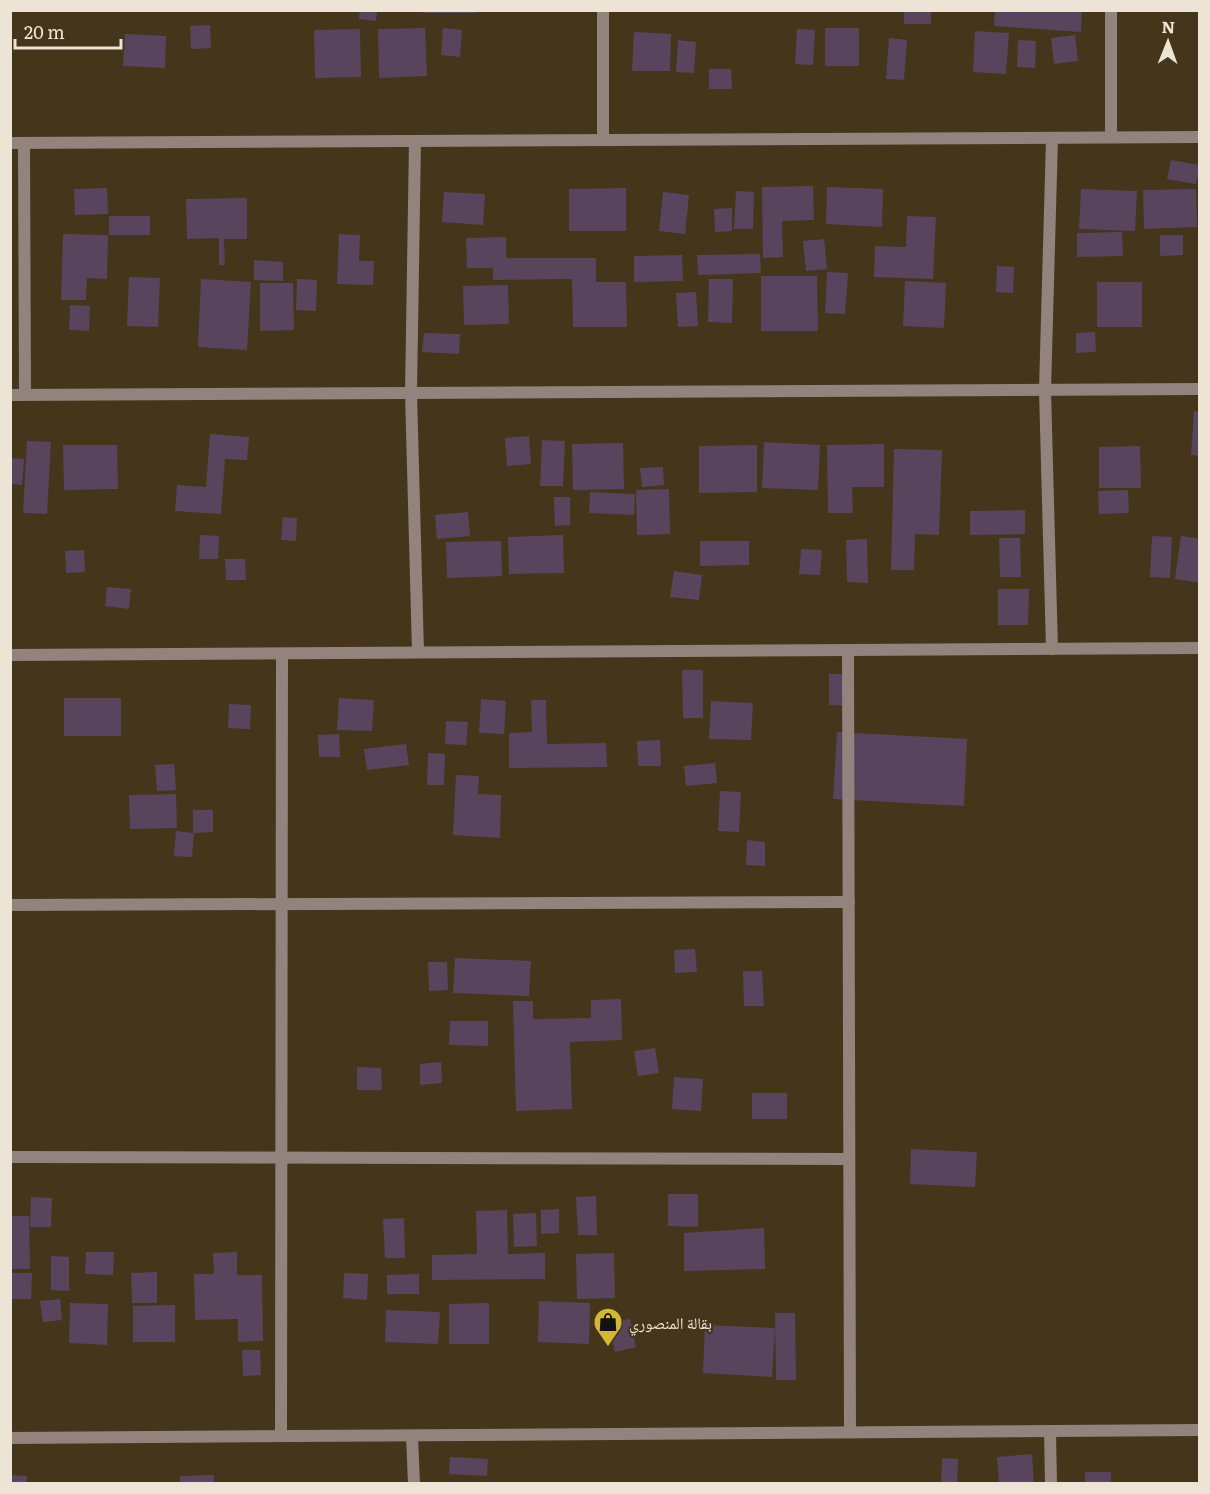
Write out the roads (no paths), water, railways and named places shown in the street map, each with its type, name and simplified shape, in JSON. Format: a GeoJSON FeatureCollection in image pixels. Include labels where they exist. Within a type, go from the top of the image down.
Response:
{"type":"FeatureCollection","features":[{"type":"Feature","properties":{"kind":"street"},"geometry":{"type":"LineString","coordinates":[[603,10],[603,140]]}},
{"type":"Feature","properties":{"kind":"street"},"geometry":{"type":"LineString","coordinates":[[1111,10],[1111,137]]}},
{"type":"Feature","properties":{"kind":"street"},"geometry":{"type":"LineString","coordinates":[[25,395],[17,143],[1200,137]]}},
{"type":"Feature","properties":{"kind":"street"},"geometry":{"type":"LineString","coordinates":[[1052,138],[1045,390],[1052,649]]}},
{"type":"Feature","properties":{"kind":"street"},"geometry":{"type":"LineString","coordinates":[[415,141],[411,393],[418,652]]}},
{"type":"Feature","properties":{"kind":"street"},"geometry":{"type":"LineString","coordinates":[[10,395],[1200,389]]}},
{"type":"Feature","properties":{"kind":"street"},"geometry":{"type":"LineString","coordinates":[[10,655],[1200,648]]}},
{"type":"Feature","properties":{"kind":"street"},"geometry":{"type":"LineString","coordinates":[[848,650],[850,1432]]}},
{"type":"Feature","properties":{"kind":"street"},"geometry":{"type":"LineString","coordinates":[[281,1436],[282,654]]}},
{"type":"Feature","properties":{"kind":"street"},"geometry":{"type":"LineString","coordinates":[[10,905],[849,902]]}},
{"type":"Feature","properties":{"kind":"street"},"geometry":{"type":"LineString","coordinates":[[10,1157],[849,1159]]}},
{"type":"Feature","properties":{"kind":"street"},"geometry":{"type":"LineString","coordinates":[[10,1438],[1200,1430]]}},
{"type":"Feature","properties":{"kind":"street"},"geometry":{"type":"LineString","coordinates":[[1050,1431],[1051,1484]]}},
{"type":"Feature","properties":{"kind":"street"},"geometry":{"type":"LineString","coordinates":[[412,1436],[414,1484]]}},
{"type":"Feature","properties":{"kind":"place","name":"بقالة المنصوري"},"geometry":{"type":"Point","coordinates":[608,1348]}}]}
